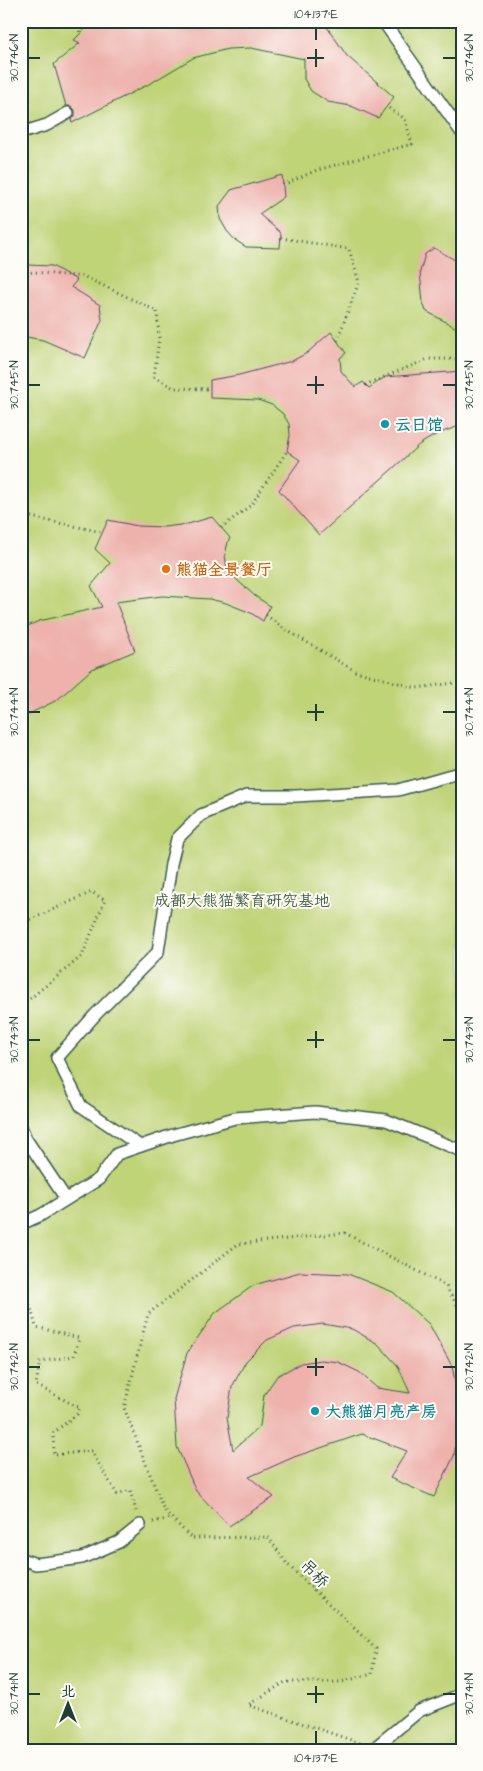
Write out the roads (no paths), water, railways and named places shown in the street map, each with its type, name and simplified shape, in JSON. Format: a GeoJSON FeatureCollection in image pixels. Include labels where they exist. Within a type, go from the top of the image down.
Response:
{"type":"FeatureCollection","features":[{"type":"Feature","properties":{"kind":"lane"},"geometry":{"type":"LineString","coordinates":[[383,21],[462,133]]}},
{"type":"Feature","properties":{"kind":"lane"},"geometry":{"type":"LineString","coordinates":[[21,132],[47,124],[68,113]]}},
{"type":"Feature","properties":{"kind":"lane"},"geometry":{"type":"LineString","coordinates":[[140,1146],[81,1106],[57,1058],[95,1015],[158,952],[171,864],[177,839],[201,814],[246,796],[296,796],[398,790],[462,772]]}},
{"type":"Feature","properties":{"kind":"lane"},"geometry":{"type":"LineString","coordinates":[[21,1224],[41,1215],[99,1180],[117,1154],[235,1118],[315,1112],[386,1120],[462,1151]]}},
{"type":"Feature","properties":{"kind":"lane"},"geometry":{"type":"LineString","coordinates":[[21,1127],[26,1139],[66,1199]]}},
{"type":"Feature","properties":{"kind":"lane"},"geometry":{"type":"LineString","coordinates":[[21,1559],[36,1564],[82,1558],[119,1542],[140,1525]]}},
{"type":"Feature","properties":{"kind":"lane"},"geometry":{"type":"LineString","coordinates":[[372,1749],[419,1711],[457,1696],[462,1696]]}},
{"type":"Feature","properties":{"kind":"place","name":"云日馆"},"geometry":{"type":"Point","coordinates":[385,424]}},
{"type":"Feature","properties":{"kind":"place","name":"熊猫全景餐厅"},"geometry":{"type":"Point","coordinates":[166,569]}},
{"type":"Feature","properties":{"kind":"place","name":"大熊猫月亮产房"},"geometry":{"type":"Point","coordinates":[315,1411]}},
{"type":"Feature","properties":{"kind":"park label","name":"成都大熊猫繁育研究基地"},"geometry":{"type":"Point","coordinates":[242,900]}}]}
